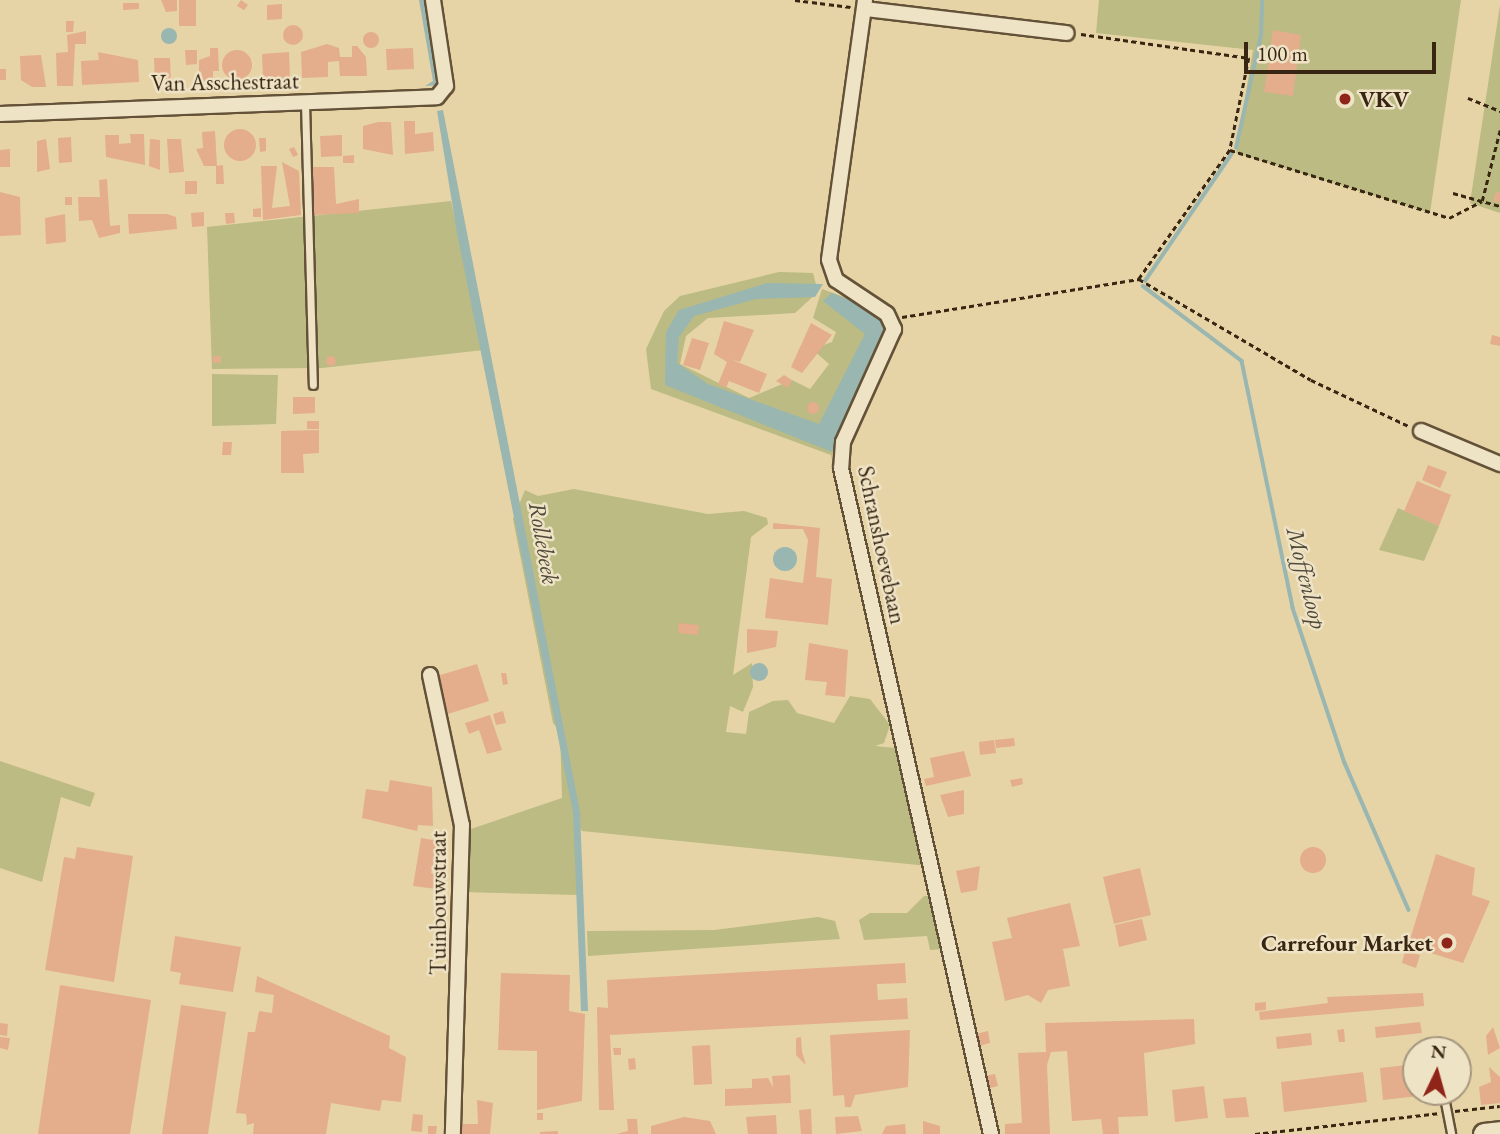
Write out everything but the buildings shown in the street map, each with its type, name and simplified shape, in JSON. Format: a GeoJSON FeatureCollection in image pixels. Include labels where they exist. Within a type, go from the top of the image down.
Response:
{"type":"FeatureCollection","features":[{"type":"Feature","properties":{"kind":"main road"},"geometry":{"type":"LineString","coordinates":[[1484,1134],[1500,1132]]}},
{"type":"Feature","properties":{"kind":"street","name":"Van Asschestraat"},"geometry":{"type":"LineString","coordinates":[[0,114],[437,97],[446,86],[433,0]]}},
{"type":"Feature","properties":{"kind":"street"},"geometry":{"type":"LineString","coordinates":[[892,318],[836,280],[829,260],[865,4],[1067,33]]}},
{"type":"Feature","properties":{"kind":"street","name":"Schranshoevebaan"},"geometry":{"type":"LineString","coordinates":[[892,318],[894,336],[843,442],[841,468],[992,1134]]}},
{"type":"Feature","properties":{"kind":"street"},"geometry":{"type":"LineString","coordinates":[[1421,431],[1500,464]]}},
{"type":"Feature","properties":{"kind":"street","name":"Tuinbouwstraat"},"geometry":{"type":"LineString","coordinates":[[430,675],[462,825],[453,1134]]}},
{"type":"Feature","properties":{"kind":"lane"},"geometry":{"type":"LineString","coordinates":[[305,103],[313,385]]}},
{"type":"Feature","properties":{"kind":"lane"},"geometry":{"type":"LineString","coordinates":[[1446,1106],[1451,1134]]}},
{"type":"Feature","properties":{"kind":"path"},"geometry":{"type":"LineString","coordinates":[[795,0],[865,4]]}},
{"type":"Feature","properties":{"kind":"path"},"geometry":{"type":"LineString","coordinates":[[1067,33],[1247,55],[1230,150],[1139,279]]}},
{"type":"Feature","properties":{"kind":"path"},"geometry":{"type":"LineString","coordinates":[[1468,98],[1500,111]]}},
{"type":"Feature","properties":{"kind":"path"},"geometry":{"type":"LineString","coordinates":[[1230,150],[1449,218],[1482,201],[1500,130]]}},
{"type":"Feature","properties":{"kind":"path"},"geometry":{"type":"LineString","coordinates":[[1453,193],[1500,206]]}},
{"type":"Feature","properties":{"kind":"path"},"geometry":{"type":"LineString","coordinates":[[892,318],[1139,279],[1311,380],[1421,431]]}},
{"type":"Feature","properties":{"kind":"path"},"geometry":{"type":"LineString","coordinates":[[1255,1134],[1500,1106]]}},
{"type":"Feature","properties":{"kind":"green space","name":"VKV"},"geometry":{"type":"Polygon","coordinates":[[[1099,0],[1461,0],[1430,213],[1236,153],[1253,50],[1096,33],[1099,0]]]}},
{"type":"Feature","properties":{"kind":"green space"},"geometry":{"type":"Polygon","coordinates":[[[1500,5],[1500,213],[1470,203],[1500,5]]]}},
{"type":"Feature","properties":{"kind":"green space"},"geometry":{"type":"Polygon","coordinates":[[[451,201],[484,350],[322,368],[212,369],[207,227],[451,201]]]}},
{"type":"Feature","properties":{"kind":"green space"},"geometry":{"type":"Polygon","coordinates":[[[779,272],[813,273],[818,292],[795,313],[708,318],[686,336],[680,364],[749,398],[792,380],[810,389],[829,364],[812,349],[832,342],[836,332],[813,318],[822,289],[874,308],[835,453],[850,530],[845,530],[831,455],[651,389],[646,349],[664,311],[680,296],[779,272]]]}},
{"type":"Feature","properties":{"kind":"green space"},"geometry":{"type":"Polygon","coordinates":[[[212,374],[278,375],[276,424],[212,426],[212,374]]]}},
{"type":"Feature","properties":{"kind":"green space"},"geometry":{"type":"Polygon","coordinates":[[[574,489],[708,514],[744,511],[767,518],[768,524],[751,537],[733,675],[752,663],[753,687],[743,712],[730,706],[726,732],[746,734],[749,712],[773,701],[788,700],[797,713],[834,723],[850,696],[870,699],[890,725],[884,743],[875,746],[895,748],[928,866],[582,831],[574,817],[578,895],[462,892],[462,832],[562,798],[560,731],[553,723],[513,519],[525,490],[538,496],[574,489]]]}},
{"type":"Feature","properties":{"kind":"green space"},"geometry":{"type":"Polygon","coordinates":[[[1398,508],[1439,526],[1424,561],[1379,550],[1398,508]]]}},
{"type":"Feature","properties":{"kind":"green space"},"geometry":{"type":"Polygon","coordinates":[[[0,761],[95,793],[90,807],[61,797],[42,882],[0,868],[0,761]]]}},
{"type":"Feature","properties":{"kind":"green space"},"geometry":{"type":"Polygon","coordinates":[[[924,896],[933,896],[945,949],[930,950],[927,936],[864,940],[859,920],[870,913],[907,913],[924,896]]]}},
{"type":"Feature","properties":{"kind":"green space"},"geometry":{"type":"Polygon","coordinates":[[[818,917],[835,921],[840,939],[588,956],[587,931],[714,930],[818,917]]]}},
{"type":"Feature","properties":{"kind":"water"},"geometry":{"type":"Polygon","coordinates":[[[419,0],[426,0],[439,85],[425,86],[433,81],[419,0]]]}},
{"type":"Feature","properties":{"kind":"water"},"geometry":{"type":"Polygon","coordinates":[[[169,28],[175,30],[175,42],[169,44],[163,42],[161,36],[163,30],[169,28]]]}},
{"type":"Feature","properties":{"kind":"water"},"geometry":{"type":"Polygon","coordinates":[[[443,110],[580,812],[588,1011],[581,1011],[573,812],[457,233],[437,111],[443,110]]]}},
{"type":"Feature","properties":{"kind":"water"},"geometry":{"type":"Polygon","coordinates":[[[767,283],[823,284],[815,297],[756,299],[694,316],[679,337],[677,363],[708,384],[819,424],[865,334],[823,301],[832,293],[864,306],[881,316],[887,331],[832,452],[665,385],[666,332],[679,310],[767,283]]]}},
{"type":"Feature","properties":{"kind":"water"},"geometry":{"type":"Polygon","coordinates":[[[785,547],[793,551],[797,559],[793,567],[785,571],[777,567],[773,559],[777,551],[785,547]]]}},
{"type":"Feature","properties":{"kind":"water"},"geometry":{"type":"Polygon","coordinates":[[[759,663],[765,666],[768,672],[765,678],[759,681],[753,678],[750,672],[753,666],[759,663]]]}},
{"type":"Feature","properties":{"kind":"waterway","name":"Moffenloop"},"geometry":{"type":"LineString","coordinates":[[1236,148],[1261,35],[1262,0]]}},
{"type":"Feature","properties":{"kind":"waterway","name":"Moffenloop"},"geometry":{"type":"LineString","coordinates":[[1145,281],[1231,155]]}},
{"type":"Feature","properties":{"kind":"waterway","name":"Moffenloop"},"geometry":{"type":"LineString","coordinates":[[1143,286],[1242,361],[1293,608],[1345,763],[1409,910]]}},
{"type":"Feature","properties":{"kind":"place","name":"VKV"},"geometry":{"type":"Point","coordinates":[1345,99]}},
{"type":"Feature","properties":{"kind":"place","name":"Carrefour Market"},"geometry":{"type":"Point","coordinates":[1447,943]}},
{"type":"Feature","properties":{"kind":"water label","name":"Rollebeek"},"geometry":{"type":"Point","coordinates":[544,543]}}]}
